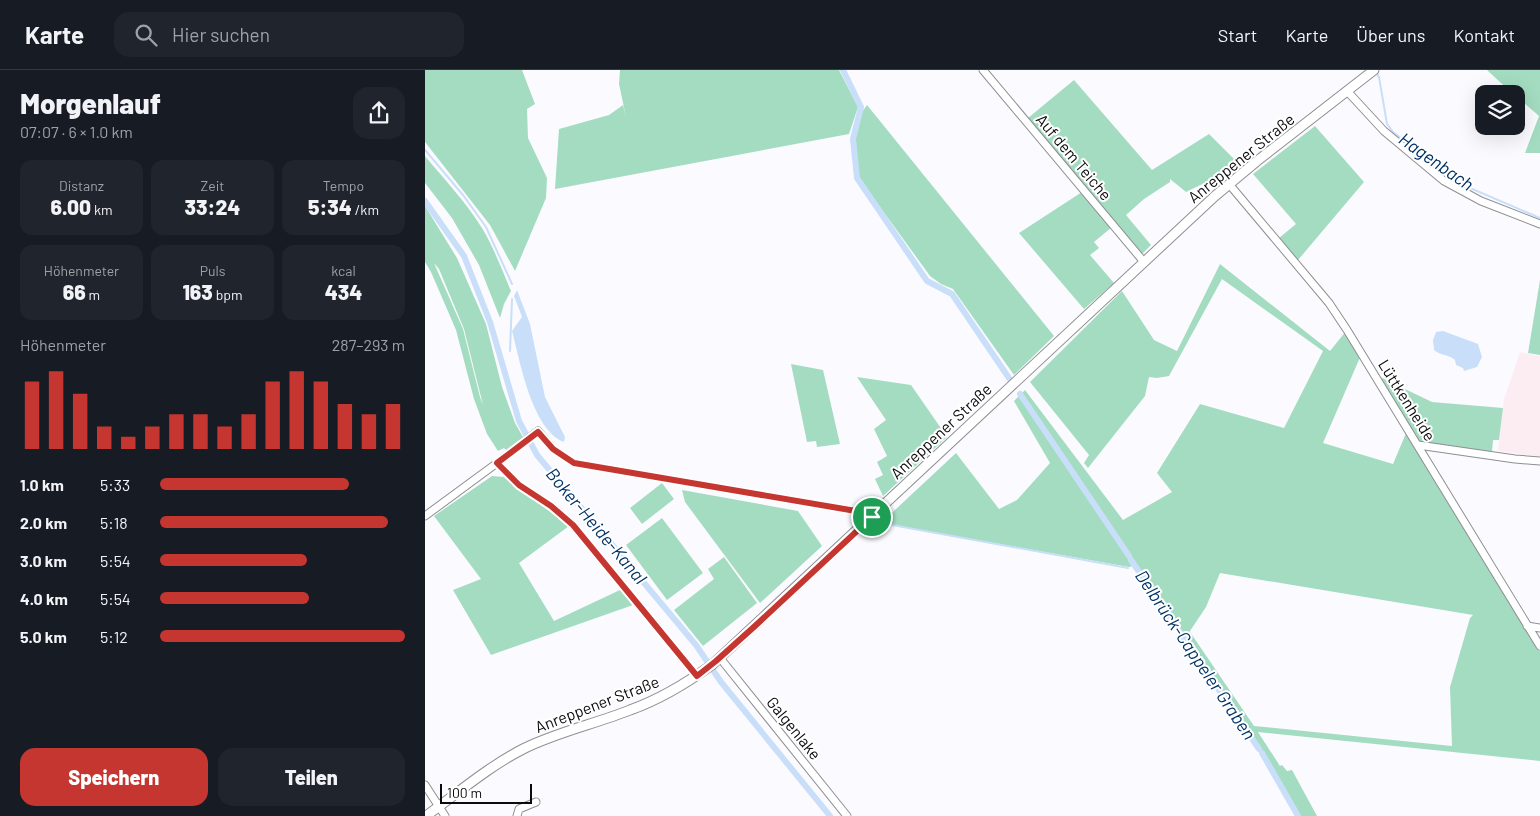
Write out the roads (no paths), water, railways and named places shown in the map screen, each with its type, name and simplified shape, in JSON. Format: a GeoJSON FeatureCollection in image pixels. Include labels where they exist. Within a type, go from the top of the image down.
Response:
{"type":"FeatureCollection","features":[{"type":"Feature","properties":{"kind":"street","name":"Auf dem Teiche"},"geometry":{"type":"LineString","coordinates":[[983,70],[1144,262]]}},
{"type":"Feature","properties":{"kind":"street","name":"Anreppener Straße"},"geometry":{"type":"LineString","coordinates":[[426,816],[478,777],[523,749],[649,703],[697,676],[713,664],[1229,184],[1371,72]]}},
{"type":"Feature","properties":{"kind":"street"},"geometry":{"type":"LineString","coordinates":[[1347,92],[1384,131],[1444,181],[1481,201],[1540,224]]}},
{"type":"Feature","properties":{"kind":"street","name":"Lüttkenheide"},"geometry":{"type":"LineString","coordinates":[[1229,184],[1329,303],[1540,646]]}},
{"type":"Feature","properties":{"kind":"street"},"geometry":{"type":"LineString","coordinates":[[425,516],[538,432],[553,449],[574,463],[856,511],[872,517]]}},
{"type":"Feature","properties":{"kind":"street"},"geometry":{"type":"LineString","coordinates":[[1418,445],[1540,461]]}},
{"type":"Feature","properties":{"kind":"street"},"geometry":{"type":"LineString","coordinates":[[497,463],[519,485],[551,506],[573,525],[697,676]]}},
{"type":"Feature","properties":{"kind":"street"},"geometry":{"type":"LineString","coordinates":[[1527,626],[1540,628]]}},
{"type":"Feature","properties":{"kind":"street","name":"Galgenlake"},"geometry":{"type":"LineString","coordinates":[[713,664],[847,816]]}},
{"type":"Feature","properties":{"kind":"street"},"geometry":{"type":"LineString","coordinates":[[425,785],[445,816]]}},
{"type":"Feature","properties":{"kind":"street"},"geometry":{"type":"LineString","coordinates":[[517,816],[519,810],[536,802]]}},
{"type":"Feature","properties":{"kind":"water"},"geometry":{"type":"Polygon","coordinates":[[[517,290],[530,324],[545,397],[565,437],[564,442],[553,435],[544,424],[529,393],[512,331],[522,317],[514,296],[517,290]]]}},
{"type":"Feature","properties":{"kind":"water"},"geometry":{"type":"Polygon","coordinates":[[[1443,331],[1478,344],[1482,357],[1477,367],[1464,371],[1463,368],[1456,365],[1455,360],[1434,350],[1433,340],[1436,332],[1443,331]]]}},
{"type":"Feature","properties":{"kind":"waterway","name":"Delbrück-Cappeler Graben"},"geometry":{"type":"LineString","coordinates":[[843,70],[861,107],[853,139],[857,178],[927,281],[952,294],[1013,384]]}},
{"type":"Feature","properties":{"kind":"waterway","name":"Hagenbach"},"geometry":{"type":"LineString","coordinates":[[1376,72],[1379,77],[1387,124],[1393,132],[1463,185],[1540,218]]}},
{"type":"Feature","properties":{"kind":"waterway"},"geometry":{"type":"LineString","coordinates":[[425,150],[463,195],[486,227],[512,284]]}},
{"type":"Feature","properties":{"kind":"waterway","name":"Boker-Heide-Kanal"},"geometry":{"type":"LineString","coordinates":[[425,201],[464,256],[490,322],[519,421],[537,455],[696,645],[721,682],[830,816]]}},
{"type":"Feature","properties":{"kind":"waterway"},"geometry":{"type":"LineString","coordinates":[[510,351],[512,299]]}},
{"type":"Feature","properties":{"kind":"waterway","name":"Delbrück-Cappeler Graben"},"geometry":{"type":"LineString","coordinates":[[1020,394],[1129,556]]}},
{"type":"Feature","properties":{"kind":"waterway"},"geometry":{"type":"LineString","coordinates":[[881,523],[1128,568]]}},
{"type":"Feature","properties":{"kind":"waterway","name":"Delbrück-Cappeler Graben"},"geometry":{"type":"LineString","coordinates":[[1131,560],[1259,749]]}},
{"type":"Feature","properties":{"kind":"waterway","name":"Delbrück-Cappeler Graben"},"geometry":{"type":"LineString","coordinates":[[1262,753],[1298,816]]}}]}
